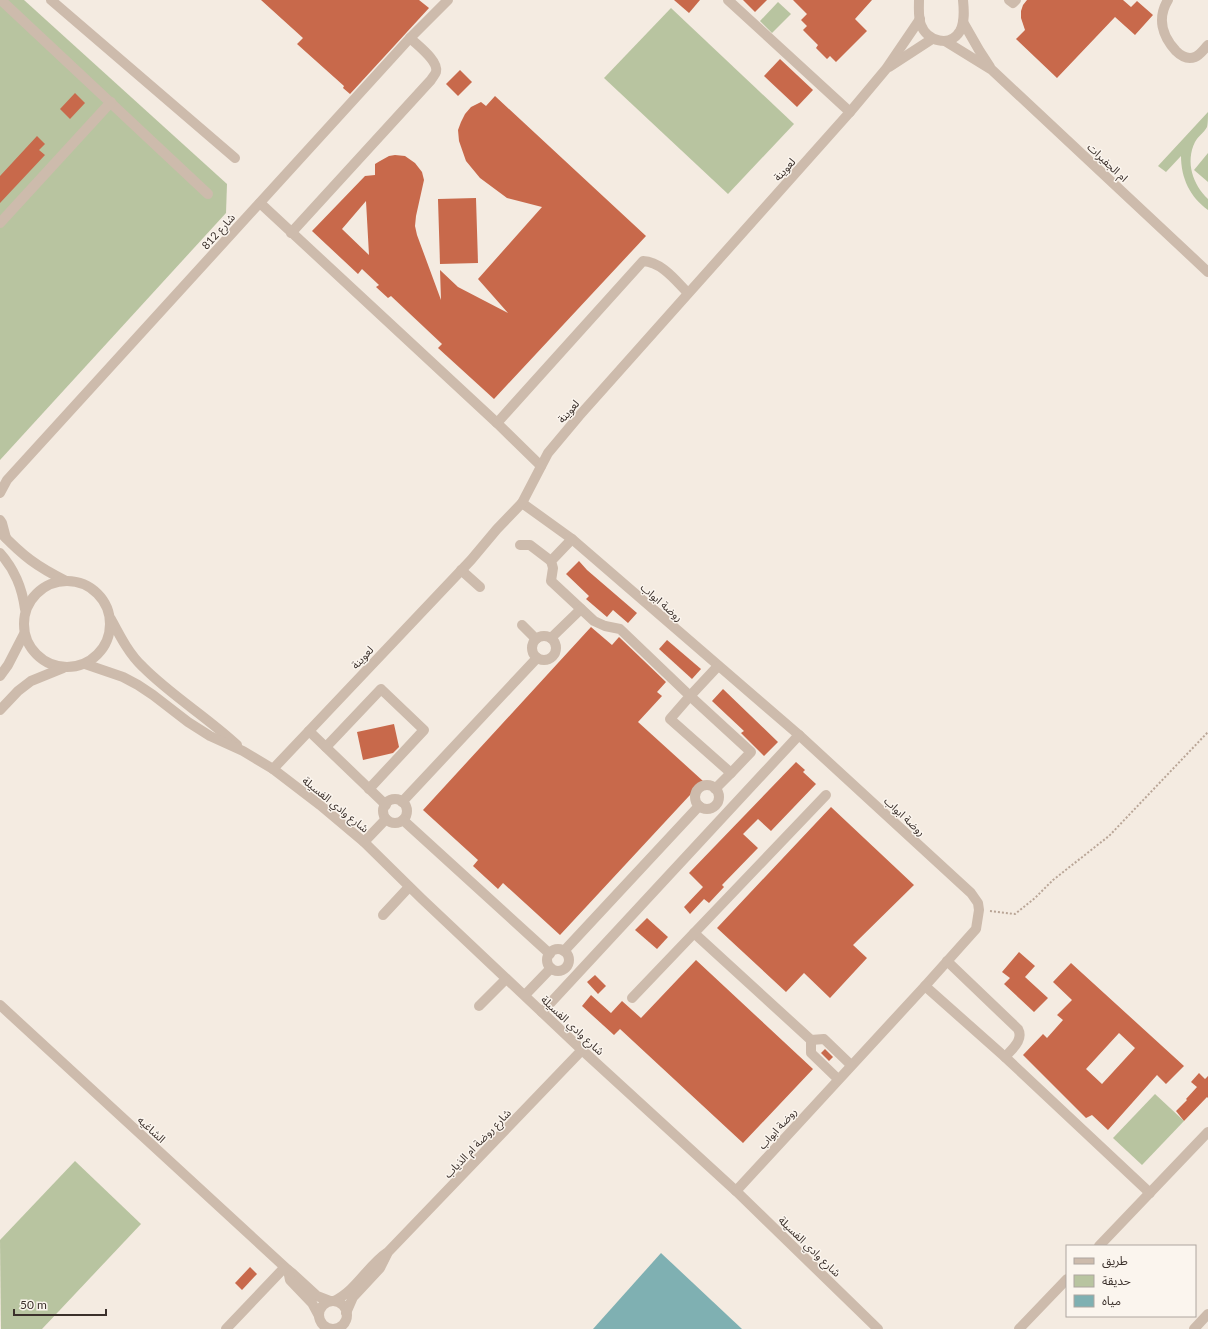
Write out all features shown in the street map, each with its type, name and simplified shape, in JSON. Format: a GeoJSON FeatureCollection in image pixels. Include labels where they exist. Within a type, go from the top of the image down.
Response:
{"type":"FeatureCollection","features":[{"type":"Feature","properties":{"kind":"street"},"geometry":{"type":"LineString","coordinates":[[1,0],[208,194]]}},
{"type":"Feature","properties":{"kind":"street"},"geometry":{"type":"LineString","coordinates":[[50,0],[235,158]]}},
{"type":"Feature","properties":{"kind":"street","name":"شارع 812"},"geometry":{"type":"LineString","coordinates":[[0,493],[3,481],[410,38],[448,0]]}},
{"type":"Feature","properties":{"kind":"street"},"geometry":{"type":"LineString","coordinates":[[728,0],[850,112]]}},
{"type":"Feature","properties":{"kind":"street"},"geometry":{"type":"LineString","coordinates":[[917,3],[923,28],[932,39],[945,41],[952,39],[960,31],[963,22],[963,0]]}},
{"type":"Feature","properties":{"kind":"street"},"geometry":{"type":"LineString","coordinates":[[1009,0],[1012,3],[1016,0]]}},
{"type":"Feature","properties":{"kind":"street"},"geometry":{"type":"LineString","coordinates":[[1168,0],[1164,8],[1162,22],[1169,44],[1181,56],[1190,58],[1198,56],[1208,44]]}},
{"type":"Feature","properties":{"kind":"street","name":"لعوينة"},"geometry":{"type":"LineString","coordinates":[[273,769],[462,570],[497,529],[522,503],[548,453],[579,416],[850,112],[886,69],[920,19]]}},
{"type":"Feature","properties":{"kind":"street","name":"ام الجفيرات"},"geometry":{"type":"LineString","coordinates":[[963,22],[992,70]]}},
{"type":"Feature","properties":{"kind":"street"},"geometry":{"type":"LineString","coordinates":[[291,233],[431,80],[436,71],[436,66],[432,59],[410,38]]}},
{"type":"Feature","properties":{"kind":"street","name":"لعوينة"},"geometry":{"type":"LineString","coordinates":[[886,69],[932,39]]}},
{"type":"Feature","properties":{"kind":"street","name":"ام الجفيرات"},"geometry":{"type":"LineString","coordinates":[[945,41],[992,70],[1208,272]]}},
{"type":"Feature","properties":{"kind":"street"},"geometry":{"type":"LineString","coordinates":[[0,223],[111,102]]}},
{"type":"Feature","properties":{"kind":"street"},"geometry":{"type":"LineString","coordinates":[[260,203],[497,423],[541,466]]}},
{"type":"Feature","properties":{"kind":"street"},"geometry":{"type":"LineString","coordinates":[[497,423],[644,261],[651,262],[662,268],[688,293]]}},
{"type":"Feature","properties":{"kind":"street","name":"روضة ابواب"},"geometry":{"type":"LineString","coordinates":[[522,503],[572,539],[799,735],[971,893],[978,903],[979,910],[976,929],[736,1191]]}},
{"type":"Feature","properties":{"kind":"street"},"geometry":{"type":"LineString","coordinates":[[0,520],[7,540]]}},
{"type":"Feature","properties":{"kind":"street"},"geometry":{"type":"LineString","coordinates":[[0,532],[35,564],[66,581]]}},
{"type":"Feature","properties":{"kind":"street"},"geometry":{"type":"LineString","coordinates":[[551,561],[572,539]]}},
{"type":"Feature","properties":{"kind":"street"},"geometry":{"type":"LineString","coordinates":[[520,545],[530,545],[551,561],[553,568],[551,581],[594,621],[605,626],[620,629],[751,752],[715,789]]}},
{"type":"Feature","properties":{"kind":"street"},"geometry":{"type":"LineString","coordinates":[[0,553],[12,569],[21,588],[25,609],[23,622],[24,634],[29,647],[38,657],[50,664],[63,668]]}},
{"type":"Feature","properties":{"kind":"street"},"geometry":{"type":"LineString","coordinates":[[462,570],[480,587]]}},
{"type":"Feature","properties":{"kind":"street"},"geometry":{"type":"LineString","coordinates":[[0,710],[18,691],[31,681],[63,668],[85,664],[97,656],[106,644],[110,631],[110,617],[106,605],[99,595],[90,587],[78,582],[66,581],[53,583],[41,589],[32,598],[25,609]]}},
{"type":"Feature","properties":{"kind":"street"},"geometry":{"type":"LineString","coordinates":[[551,638],[581,609]]}},
{"type":"Feature","properties":{"kind":"street","name":"شارع وادي الفسيلة"},"geometry":{"type":"LineString","coordinates":[[110,617],[124,644],[143,667],[181,700],[222,731],[243,750]]}},
{"type":"Feature","properties":{"kind":"street"},"geometry":{"type":"LineString","coordinates":[[522,625],[536,639]]}},
{"type":"Feature","properties":{"kind":"street"},"geometry":{"type":"LineString","coordinates":[[0,676],[8,665],[24,634]]}},
{"type":"Feature","properties":{"kind":"street"},"geometry":{"type":"LineString","coordinates":[[542,636],[551,638],[556,646],[554,655],[546,660],[537,658],[533,650],[533,644],[536,639],[542,636]]}},
{"type":"Feature","properties":{"kind":"street"},"geometry":{"type":"LineString","coordinates":[[402,802],[537,658]]}},
{"type":"Feature","properties":{"kind":"street","name":"شارع وادي الفسيلة"},"geometry":{"type":"LineString","coordinates":[[85,664],[123,677],[138,685],[188,722],[210,736],[243,750],[273,769],[320,805],[364,842],[506,979],[736,1191],[878,1329]]}},
{"type":"Feature","properties":{"kind":"street"},"geometry":{"type":"LineString","coordinates":[[718,666],[670,719],[731,773]]}},
{"type":"Feature","properties":{"kind":"street"},"geometry":{"type":"LineString","coordinates":[[326,747],[381,690],[424,730],[370,789]]}},
{"type":"Feature","properties":{"kind":"street"},"geometry":{"type":"LineString","coordinates":[[309,731],[386,805]]}},
{"type":"Feature","properties":{"kind":"street"},"geometry":{"type":"LineString","coordinates":[[542,1012],[799,735]]}},
{"type":"Feature","properties":{"kind":"street"},"geometry":{"type":"LineString","coordinates":[[708,785],[715,789],[719,796],[716,805],[710,809],[699,806],[695,798],[699,789],[708,785]]}},
{"type":"Feature","properties":{"kind":"street"},"geometry":{"type":"LineString","coordinates":[[632,998],[826,795]]}},
{"type":"Feature","properties":{"kind":"street"},"geometry":{"type":"LineString","coordinates":[[392,800],[399,800],[402,802],[407,812],[403,820],[398,823],[394,823],[386,819],[383,812],[386,805],[392,800]]}},
{"type":"Feature","properties":{"kind":"street"},"geometry":{"type":"LineString","coordinates":[[716,805],[726,814]]}},
{"type":"Feature","properties":{"kind":"street"},"geometry":{"type":"LineString","coordinates":[[564,951],[699,806]]}},
{"type":"Feature","properties":{"kind":"street"},"geometry":{"type":"LineString","coordinates":[[364,842],[386,819]]}},
{"type":"Feature","properties":{"kind":"street"},"geometry":{"type":"LineString","coordinates":[[403,820],[550,954]]}},
{"type":"Feature","properties":{"kind":"street"},"geometry":{"type":"LineString","coordinates":[[383,915],[409,886]]}},
{"type":"Feature","properties":{"kind":"street"},"geometry":{"type":"LineString","coordinates":[[694,933],[811,1040],[824,1039],[851,1065]]}},
{"type":"Feature","properties":{"kind":"street"},"geometry":{"type":"LineString","coordinates":[[558,950],[564,951],[569,959],[566,967],[561,971],[551,968],[548,962],[550,954],[558,950]]}},
{"type":"Feature","properties":{"kind":"street"},"geometry":{"type":"LineString","coordinates":[[946,961],[1018,1029],[1020,1034],[1019,1040],[1005,1057]]}},
{"type":"Feature","properties":{"kind":"street"},"geometry":{"type":"LineString","coordinates":[[566,967],[576,977]]}},
{"type":"Feature","properties":{"kind":"street"},"geometry":{"type":"LineString","coordinates":[[525,996],[551,968]]}},
{"type":"Feature","properties":{"kind":"street"},"geometry":{"type":"LineString","coordinates":[[479,1006],[506,979]]}},
{"type":"Feature","properties":{"kind":"street"},"geometry":{"type":"LineString","coordinates":[[925,986],[1005,1057],[1150,1193]]}},
{"type":"Feature","properties":{"kind":"street","name":"الشاغيه"},"geometry":{"type":"LineString","coordinates":[[0,1005],[286,1269],[317,1296],[332,1301]]}},
{"type":"Feature","properties":{"kind":"street"},"geometry":{"type":"LineString","coordinates":[[811,1040],[811,1053],[838,1079]]}},
{"type":"Feature","properties":{"kind":"street","name":"شارع روضة ام الذياب"},"geometry":{"type":"LineString","coordinates":[[332,1301],[344,1295],[379,1259],[388,1252],[582,1050]]}},
{"type":"Feature","properties":{"kind":"street"},"geometry":{"type":"LineString","coordinates":[[1100,1245],[1208,1132]]}},
{"type":"Feature","properties":{"kind":"street","name":"شارع روضة ام الذياب"},"geometry":{"type":"LineString","coordinates":[[346,1314],[353,1297],[380,1268],[388,1252]]}},
{"type":"Feature","properties":{"kind":"street"},"geometry":{"type":"LineString","coordinates":[[226,1329],[286,1269]]}},
{"type":"Feature","properties":{"kind":"street","name":"الشاغيه"},"geometry":{"type":"LineString","coordinates":[[286,1269],[290,1280],[312,1303],[320,1322]]}},
{"type":"Feature","properties":{"kind":"street"},"geometry":{"type":"LineString","coordinates":[[1019,1329],[1066,1280]]}},
{"type":"Feature","properties":{"kind":"street"},"geometry":{"type":"LineString","coordinates":[[332,1301],[342,1305],[346,1314],[344,1322],[336,1328],[326,1327],[320,1322],[319,1312],[323,1305],[332,1301]]}},
{"type":"Feature","properties":{"kind":"street"},"geometry":{"type":"LineString","coordinates":[[1194,1329],[1208,1314]]}},
{"type":"Feature","properties":{"kind":"path"},"geometry":{"type":"LineString","coordinates":[[979,910],[1015,914],[1036,898],[1053,880],[1109,836],[1208,732]]}},
{"type":"Feature","properties":{"kind":"green space"},"geometry":{"type":"Polygon","coordinates":[[[0,0],[24,0],[227,184],[226,213],[0,460],[0,0]]]}},
{"type":"Feature","properties":{"kind":"green space"},"geometry":{"type":"Polygon","coordinates":[[[778,2],[791,14],[772,33],[760,21],[778,2]]]}},
{"type":"Feature","properties":{"kind":"green space"},"geometry":{"type":"Polygon","coordinates":[[[671,8],[794,124],[728,194],[604,78],[671,8]]]}},
{"type":"Feature","properties":{"kind":"green space"},"geometry":{"type":"Polygon","coordinates":[[[1208,112],[1207,127],[1195,142],[1192,150],[1191,165],[1192,173],[1198,187],[1208,199],[1208,210],[1196,199],[1188,186],[1181,164],[1181,156],[1166,172],[1158,166],[1208,112]]]}},
{"type":"Feature","properties":{"kind":"green space"},"geometry":{"type":"Polygon","coordinates":[[[1208,153],[1208,182],[1194,170],[1208,153]]]}},
{"type":"Feature","properties":{"kind":"green space"},"geometry":{"type":"Polygon","coordinates":[[[1155,1094],[1184,1121],[1142,1165],[1113,1138],[1155,1094]]]}},
{"type":"Feature","properties":{"kind":"green space"},"geometry":{"type":"Polygon","coordinates":[[[75,1161],[141,1224],[42,1329],[1,1329],[0,1240],[75,1161]]]}},
{"type":"Feature","properties":{"kind":"water"},"geometry":{"type":"Polygon","coordinates":[[[661,1253],[742,1329],[593,1329],[661,1253]]]}},
{"type":"Feature","properties":{"kind":"building"},"geometry":{"type":"Polygon","coordinates":[[[261,0],[419,0],[429,8],[350,94],[343,88],[344,86],[297,44],[303,38],[261,0]]]}},
{"type":"Feature","properties":{"kind":"building"},"geometry":{"type":"Polygon","coordinates":[[[674,0],[700,0],[689,13],[674,0]]]}},
{"type":"Feature","properties":{"kind":"building"},"geometry":{"type":"Polygon","coordinates":[[[743,0],[767,0],[755,12],[743,0]]]}},
{"type":"Feature","properties":{"kind":"building"},"geometry":{"type":"Polygon","coordinates":[[[793,0],[872,0],[855,19],[867,31],[836,62],[830,56],[827,59],[816,48],[818,45],[803,30],[807,26],[801,20],[807,14],[793,0]]]}},
{"type":"Feature","properties":{"kind":"building"},"geometry":{"type":"Polygon","coordinates":[[[1027,0],[1123,0],[1131,7],[1137,1],[1153,15],[1135,35],[1115,17],[1057,78],[1016,39],[1025,30],[1021,18],[1021,11],[1027,0]]]}},
{"type":"Feature","properties":{"kind":"building"},"geometry":{"type":"Polygon","coordinates":[[[780,59],[813,90],[797,107],[764,76],[780,59]]]}},
{"type":"Feature","properties":{"kind":"building"},"geometry":{"type":"Polygon","coordinates":[[[460,70],[472,82],[458,96],[446,84],[460,70]]]}},
{"type":"Feature","properties":{"kind":"building"},"geometry":{"type":"Polygon","coordinates":[[[75,93],[85,103],[70,119],[60,109],[75,93]]]}},
{"type":"Feature","properties":{"kind":"building"},"geometry":{"type":"Polygon","coordinates":[[[495,96],[646,236],[494,399],[438,348],[442,344],[391,296],[388,298],[376,287],[379,285],[362,269],[358,274],[312,231],[365,176],[375,175],[375,164],[389,156],[405,156],[415,163],[422,172],[424,180],[415,226],[441,300],[440,270],[458,287],[508,313],[478,279],[542,207],[507,198],[480,178],[466,161],[459,141],[458,130],[465,114],[471,107],[481,102],[486,106],[495,96]],[[366,201],[342,229],[369,255],[366,201]]]}},
{"type":"Feature","properties":{"kind":"building"},"geometry":{"type":"Polygon","coordinates":[[[37,136],[45,144],[39,150],[45,155],[0,203],[0,176],[37,136]]]}},
{"type":"Feature","properties":{"kind":"building"},"geometry":{"type":"Polygon","coordinates":[[[476,198],[478,263],[440,264],[438,199],[476,198]]]}},
{"type":"Feature","properties":{"kind":"building"},"geometry":{"type":"Polygon","coordinates":[[[579,561],[587,570],[637,613],[628,623],[613,610],[607,617],[586,599],[589,596],[566,574],[579,561]]]}},
{"type":"Feature","properties":{"kind":"building"},"geometry":{"type":"Polygon","coordinates":[[[591,627],[612,645],[619,637],[666,682],[657,692],[662,696],[638,722],[703,781],[560,935],[503,883],[498,889],[473,866],[478,860],[423,810],[591,627]]]}},
{"type":"Feature","properties":{"kind":"building"},"geometry":{"type":"Polygon","coordinates":[[[667,640],[701,669],[692,679],[659,649],[667,640]]]}},
{"type":"Feature","properties":{"kind":"building"},"geometry":{"type":"Polygon","coordinates":[[[723,689],[778,742],[764,756],[741,733],[744,731],[712,701],[723,689]]]}},
{"type":"Feature","properties":{"kind":"building"},"geometry":{"type":"Polygon","coordinates":[[[394,724],[399,747],[393,753],[363,760],[357,732],[394,724]]]}},
{"type":"Feature","properties":{"kind":"building"},"geometry":{"type":"Polygon","coordinates":[[[796,762],[805,770],[803,772],[816,784],[771,831],[758,819],[743,834],[758,848],[722,885],[724,887],[709,903],[704,899],[690,914],[684,907],[703,887],[689,873],[796,762]]]}},
{"type":"Feature","properties":{"kind":"building"},"geometry":{"type":"Polygon","coordinates":[[[831,807],[914,885],[853,945],[867,958],[830,998],[804,973],[786,992],[717,928],[831,807]]]}},
{"type":"Feature","properties":{"kind":"building"},"geometry":{"type":"Polygon","coordinates":[[[647,918],[668,937],[657,949],[635,930],[647,918]]]}},
{"type":"Feature","properties":{"kind":"building"},"geometry":{"type":"Polygon","coordinates":[[[1019,952],[1035,966],[1025,977],[1048,998],[1034,1012],[1004,984],[1010,978],[1002,972],[1019,952]]]}},
{"type":"Feature","properties":{"kind":"building"},"geometry":{"type":"Polygon","coordinates":[[[696,960],[813,1069],[743,1143],[620,1029],[614,1035],[582,1006],[591,995],[611,1013],[622,1001],[641,1018],[696,960]]]}},
{"type":"Feature","properties":{"kind":"building"},"geometry":{"type":"Polygon","coordinates":[[[1071,963],[1184,1066],[1166,1084],[1157,1075],[1108,1130],[1092,1115],[1086,1118],[1023,1055],[1043,1034],[1047,1038],[1063,1020],[1057,1015],[1072,1000],[1053,982],[1071,963]],[[1119,1033],[1086,1069],[1102,1084],[1135,1048],[1119,1033]]]}},
{"type":"Feature","properties":{"kind":"building"},"geometry":{"type":"Polygon","coordinates":[[[595,975],[606,986],[598,994],[587,982],[595,975]]]}},
{"type":"Feature","properties":{"kind":"building"},"geometry":{"type":"Polygon","coordinates":[[[825,1049],[833,1057],[829,1061],[821,1053],[825,1049]]]}},
{"type":"Feature","properties":{"kind":"building"},"geometry":{"type":"Polygon","coordinates":[[[1199,1073],[1205,1079],[1208,1076],[1208,1098],[1207,1097],[1184,1121],[1176,1111],[1197,1087],[1191,1082],[1199,1073]]]}},
{"type":"Feature","properties":{"kind":"building"},"geometry":{"type":"Polygon","coordinates":[[[250,1267],[257,1274],[242,1290],[235,1283],[250,1267]]]}}]}
